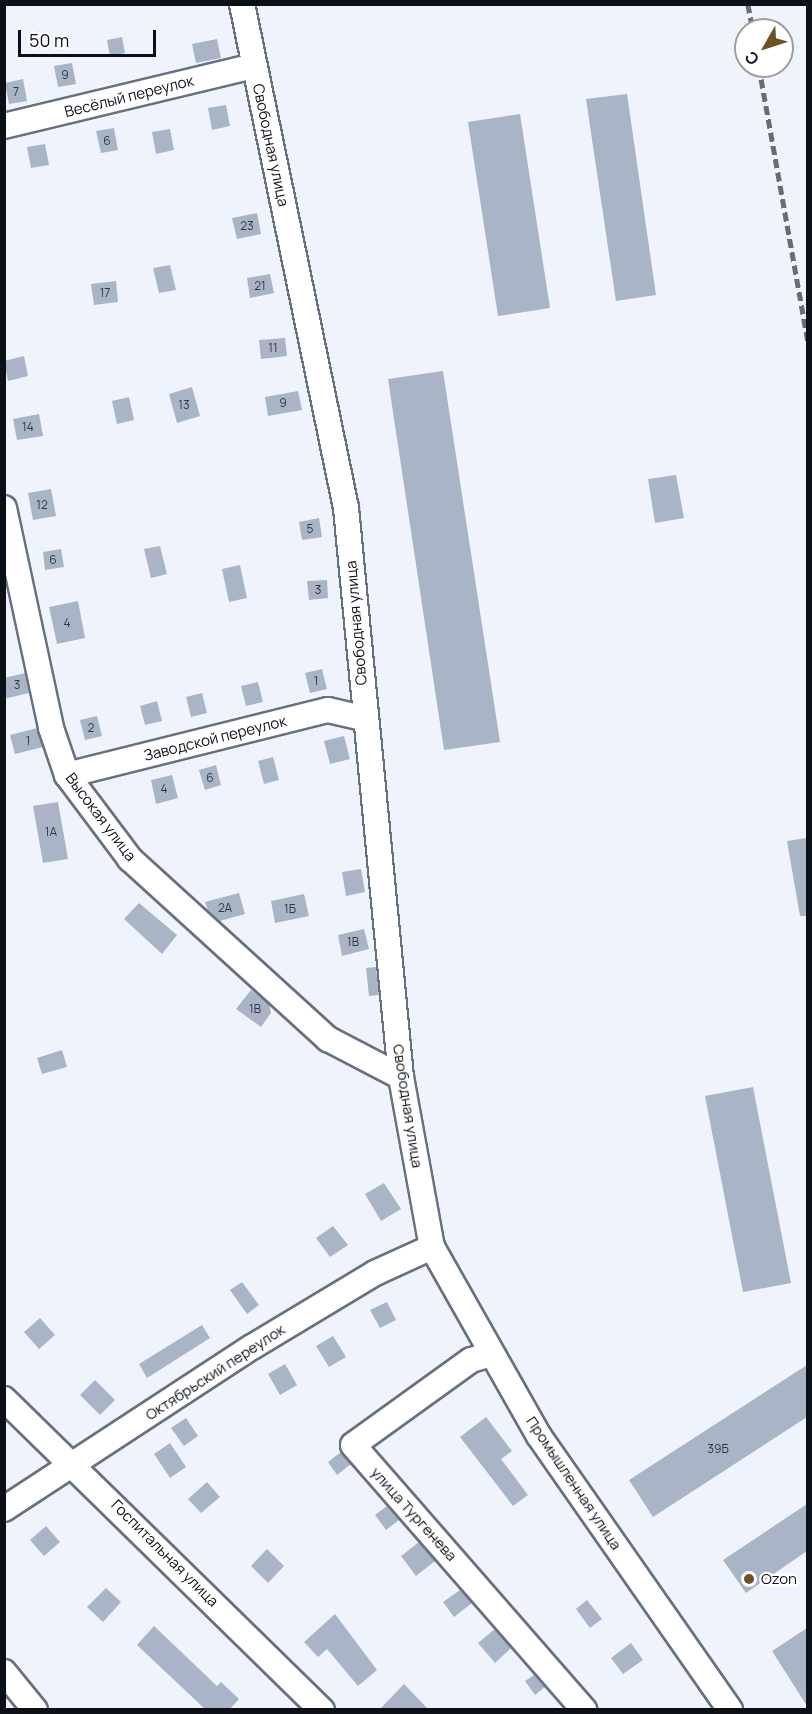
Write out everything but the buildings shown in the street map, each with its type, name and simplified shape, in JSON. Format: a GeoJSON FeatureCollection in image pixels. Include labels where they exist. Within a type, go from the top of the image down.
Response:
{"type":"FeatureCollection","features":[{"type":"Feature","properties":{"kind":"street","name":"Свободная улица"},"geometry":{"type":"LineString","coordinates":[[242,4],[346,508],[364,718],[401,1077],[432,1247]]}},
{"type":"Feature","properties":{"kind":"street","name":"Весёлый переулок"},"geometry":{"type":"LineString","coordinates":[[4,126],[254,66]]}},
{"type":"Feature","properties":{"kind":"street","name":"Высокая улица"},"geometry":{"type":"LineString","coordinates":[[4,508],[51,728],[67,775],[130,859],[328,1039],[401,1077]]}},
{"type":"Feature","properties":{"kind":"street","name":"Заводской переулок"},"geometry":{"type":"LineString","coordinates":[[67,775],[328,710],[364,718]]}},
{"type":"Feature","properties":{"kind":"street","name":"Промышленная улица"},"geometry":{"type":"LineString","coordinates":[[432,1247],[539,1436],[730,1710]]}},
{"type":"Feature","properties":{"kind":"street","name":"Октябрьский переулок"},"geometry":{"type":"LineString","coordinates":[[4,1509],[271,1336],[375,1273],[432,1247]]}},
{"type":"Feature","properties":{"kind":"street","name":"улица Тургенева"},"geometry":{"type":"LineString","coordinates":[[491,1354],[471,1360],[353,1445],[584,1710]]}},
{"type":"Feature","properties":{"kind":"street","name":"Госпитальная улица"},"geometry":{"type":"LineString","coordinates":[[4,1399],[76,1463],[322,1710]]}},
{"type":"Feature","properties":{"kind":"street"},"geometry":{"type":"LineString","coordinates":[[4,1672],[35,1710]]}},
{"type":"Feature","properties":{"kind":"railway"},"geometry":{"type":"LineString","coordinates":[[748,4],[751,18]]}},
{"type":"Feature","properties":{"kind":"railway"},"geometry":{"type":"LineString","coordinates":[[761,78],[808,341]]}},
{"type":"Feature","properties":{"kind":"place","name":"Ozon"},"geometry":{"type":"Point","coordinates":[749,1579]}}]}
